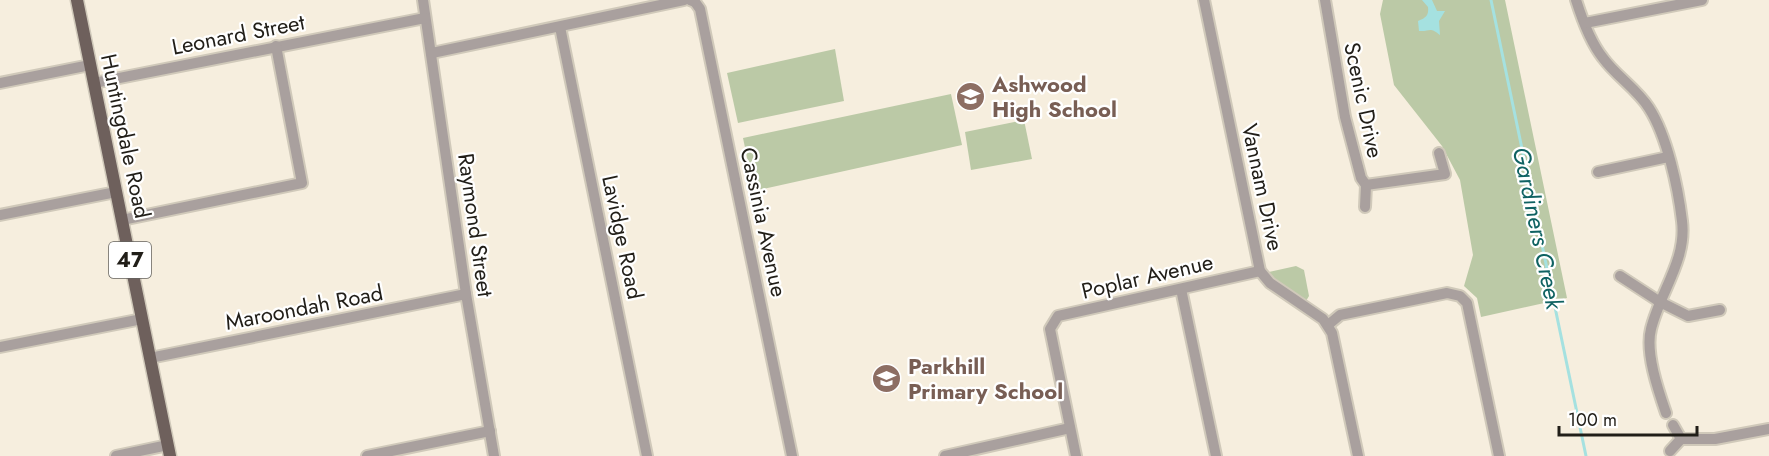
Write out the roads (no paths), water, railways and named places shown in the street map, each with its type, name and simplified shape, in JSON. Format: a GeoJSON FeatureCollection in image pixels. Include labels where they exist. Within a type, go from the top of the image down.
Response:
{"type":"FeatureCollection","features":[{"type":"Feature","properties":{"kind":"main road","name":"Huntingdale Road"},"geometry":{"type":"LineString","coordinates":[[77,0],[169,450]]}},
{"type":"Feature","properties":{"kind":"street","name":"Raymond Street"},"geometry":{"type":"LineString","coordinates":[[423,0],[466,294],[494,456]]}},
{"type":"Feature","properties":{"kind":"street"},"geometry":{"type":"LineString","coordinates":[[432,53],[684,0]]}},
{"type":"Feature","properties":{"kind":"street","name":"Cassinia Avenue"},"geometry":{"type":"LineString","coordinates":[[690,0],[695,2],[700,9],[792,456]]}},
{"type":"Feature","properties":{"kind":"street","name":"Vannam Drive"},"geometry":{"type":"LineString","coordinates":[[1204,0],[1260,271],[1270,283],[1316,314],[1328,325]]}},
{"type":"Feature","properties":{"kind":"street","name":"Scenic Drive"},"geometry":{"type":"LineString","coordinates":[[1325,0],[1345,117],[1361,178],[1366,185],[1365,207]]}},
{"type":"Feature","properties":{"kind":"street"},"geometry":{"type":"LineString","coordinates":[[1576,0],[1586,26],[1603,58],[1647,105],[1659,124],[1683,223],[1679,259],[1660,302],[1651,329],[1649,345],[1666,413]]}},
{"type":"Feature","properties":{"kind":"street"},"geometry":{"type":"LineString","coordinates":[[1586,26],[1602,18],[1617,18],[1702,0]]}},
{"type":"Feature","properties":{"kind":"street","name":"Leonard Street"},"geometry":{"type":"LineString","coordinates":[[94,83],[425,18]]}},
{"type":"Feature","properties":{"kind":"street","name":"Lavidge Road"},"geometry":{"type":"LineString","coordinates":[[560,27],[647,456]]}},
{"type":"Feature","properties":{"kind":"street"},"geometry":{"type":"LineString","coordinates":[[122,220],[302,183],[276,46]]}},
{"type":"Feature","properties":{"kind":"street"},"geometry":{"type":"LineString","coordinates":[[0,83],[90,65]]}},
{"type":"Feature","properties":{"kind":"street"},"geometry":{"type":"LineString","coordinates":[[1366,185],[1445,174],[1439,153]]}},
{"type":"Feature","properties":{"kind":"street"},"geometry":{"type":"LineString","coordinates":[[1598,172],[1668,157]]}},
{"type":"Feature","properties":{"kind":"street"},"geometry":{"type":"LineString","coordinates":[[0,215],[116,192]]}},
{"type":"Feature","properties":{"kind":"street","name":"Poplar Avenue"},"geometry":{"type":"LineString","coordinates":[[1070,428],[1050,329],[1058,316],[1260,271]]}},
{"type":"Feature","properties":{"kind":"street"},"geometry":{"type":"LineString","coordinates":[[1620,276],[1660,302],[1688,316],[1720,310]]}},
{"type":"Feature","properties":{"kind":"street"},"geometry":{"type":"LineString","coordinates":[[1181,289],[1216,456]]}},
{"type":"Feature","properties":{"kind":"street"},"geometry":{"type":"LineString","coordinates":[[1358,456],[1332,333],[1328,325],[1340,315],[1447,293],[1460,296],[1467,303],[1499,456]]}},
{"type":"Feature","properties":{"kind":"street","name":"Maroondah Road"},"geometry":{"type":"LineString","coordinates":[[150,358],[466,294]]}},
{"type":"Feature","properties":{"kind":"street"},"geometry":{"type":"LineString","coordinates":[[0,347],[142,319]]}},
{"type":"Feature","properties":{"kind":"street"},"geometry":{"type":"LineString","coordinates":[[1673,425],[1681,439]]}},
{"type":"Feature","properties":{"kind":"street"},"geometry":{"type":"LineString","coordinates":[[945,456],[1070,428],[1076,456]]}},
{"type":"Feature","properties":{"kind":"street"},"geometry":{"type":"LineString","coordinates":[[1670,450],[1681,439],[1715,439],[1769,429]]}},
{"type":"Feature","properties":{"kind":"street"},"geometry":{"type":"LineString","coordinates":[[367,456],[490,431]]}},
{"type":"Feature","properties":{"kind":"street"},"geometry":{"type":"LineString","coordinates":[[116,456],[169,450]]}},
{"type":"Feature","properties":{"kind":"water"},"geometry":{"type":"Polygon","coordinates":[[[1422,0],[1432,0],[1437,11],[1445,11],[1439,21],[1440,35],[1431,30],[1419,31],[1418,21],[1428,12],[1428,7],[1422,0]]]}},
{"type":"Feature","properties":{"kind":"waterway","name":"Gardiners Creek"},"geometry":{"type":"LineString","coordinates":[[1491,0],[1586,456]]}},
{"type":"Feature","properties":{"kind":"place","name":"Ashwood High School"},"geometry":{"type":"Point","coordinates":[971,97]}},
{"type":"Feature","properties":{"kind":"place","name":"Parkhill Primary School"},"geometry":{"type":"Point","coordinates":[887,379]}}]}
